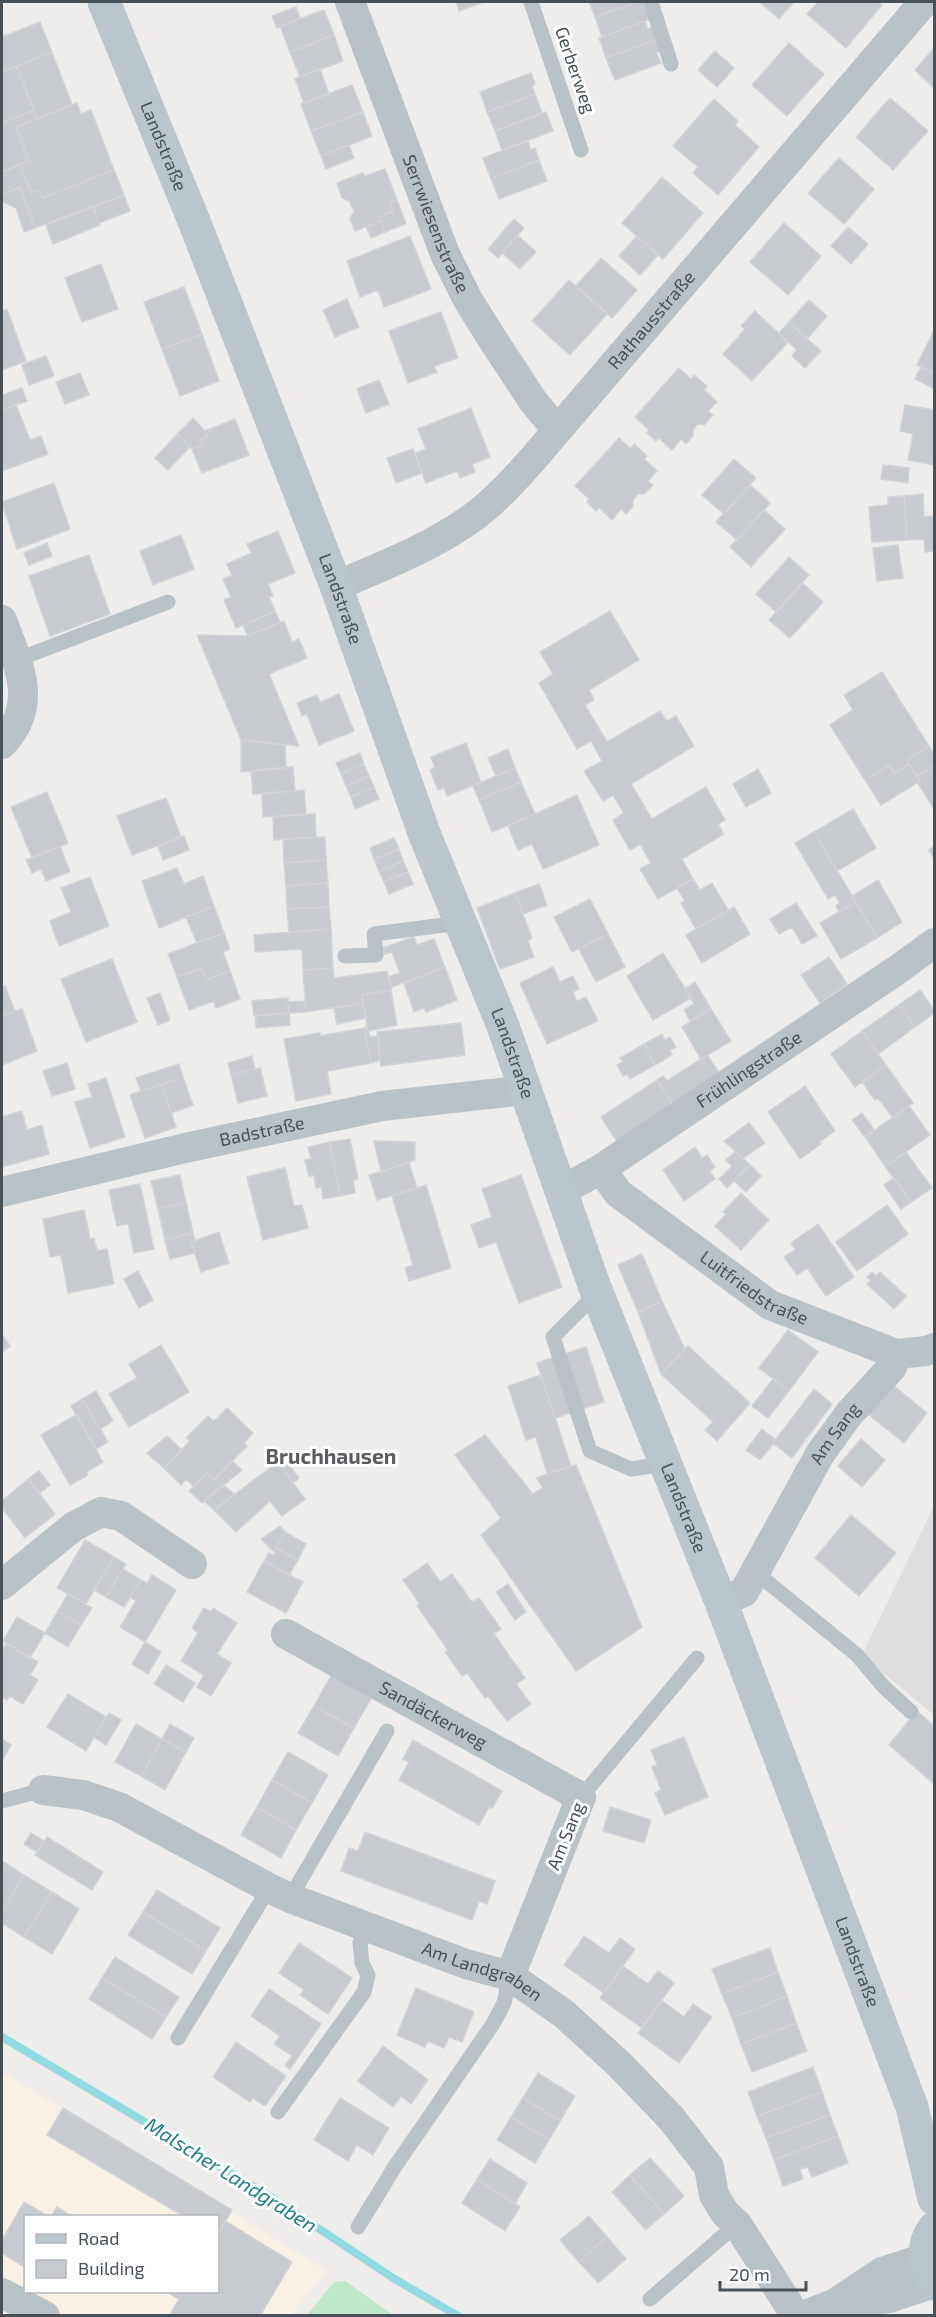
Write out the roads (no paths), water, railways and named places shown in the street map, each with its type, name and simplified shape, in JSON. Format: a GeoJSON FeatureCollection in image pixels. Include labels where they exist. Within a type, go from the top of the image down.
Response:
{"type":"FeatureCollection","features":[{"type":"Feature","properties":{"kind":"street","name":"Landstraße"},"geometry":{"type":"LineString","coordinates":[[104,2],[194,221],[336,586],[424,833],[503,1026],[597,1293],[721,1602],[912,2107],[934,2199]]}},
{"type":"Feature","properties":{"kind":"street","name":"Serrwiesenstraße"},"geometry":{"type":"LineString","coordinates":[[350,2],[445,254],[468,300],[493,340],[533,401],[557,430]]}},
{"type":"Feature","properties":{"kind":"street","name":"Rathausstraße"},"geometry":{"type":"LineString","coordinates":[[336,586],[448,534],[477,514],[516,478],[924,2]]}},
{"type":"Feature","properties":{"kind":"street"},"geometry":{"type":"LineString","coordinates":[[2,620],[23,680],[22,710],[19,719],[2,744]]}},
{"type":"Feature","properties":{"kind":"street","name":"Frühlingstraße"},"geometry":{"type":"LineString","coordinates":[[561,1191],[601,1168],[934,943]]}},
{"type":"Feature","properties":{"kind":"street","name":"Badstraße"},"geometry":{"type":"LineString","coordinates":[[2,1192],[185,1148],[382,1107],[526,1090]]}},
{"type":"Feature","properties":{"kind":"street","name":"Luitfriedstraße"},"geometry":{"type":"LineString","coordinates":[[601,1168],[618,1193],[770,1305],[896,1354],[934,1348]]}},
{"type":"Feature","properties":{"kind":"street","name":"Am Sang"},"geometry":{"type":"LineString","coordinates":[[721,1602],[744,1592],[820,1454],[849,1414],[892,1367],[896,1354]]}},
{"type":"Feature","properties":{"kind":"street"},"geometry":{"type":"LineString","coordinates":[[2,1585],[74,1527],[101,1512],[121,1516],[192,1564]]}},
{"type":"Feature","properties":{"kind":"street","name":"Sandäckerweg"},"geometry":{"type":"LineString","coordinates":[[286,1634],[581,1797]]}},
{"type":"Feature","properties":{"kind":"street","name":"Am Landgraben"},"geometry":{"type":"LineString","coordinates":[[43,1790],[83,1795],[119,1807],[280,1893],[466,1964],[510,1976],[572,2020],[621,2065],[671,2118],[709,2167],[714,2195],[725,2213],[737,2224],[796,2316]]}},
{"type":"Feature","properties":{"kind":"street","name":"Am Sang"},"geometry":{"type":"LineString","coordinates":[[510,1976],[581,1797]]}},
{"type":"Feature","properties":{"kind":"street","name":"Landstraße"},"geometry":{"type":"LineString","coordinates":[[912,2107],[934,2142]]}},
{"type":"Feature","properties":{"kind":"street"},"geometry":{"type":"LineString","coordinates":[[802,2316],[834,2304],[889,2298],[932,2263]]}},
{"type":"Feature","properties":{"kind":"street"},"geometry":{"type":"LineString","coordinates":[[2,2293],[45,2316]]}},
{"type":"Feature","properties":{"kind":"lane","name":"Gerberweg"},"geometry":{"type":"LineString","coordinates":[[531,2],[581,150]]}},
{"type":"Feature","properties":{"kind":"lane"},"geometry":{"type":"LineString","coordinates":[[651,2],[671,64]]}},
{"type":"Feature","properties":{"kind":"lane"},"geometry":{"type":"LineString","coordinates":[[16,660],[168,602]]}},
{"type":"Feature","properties":{"kind":"lane"},"geometry":{"type":"LineString","coordinates":[[345,956],[376,956],[374,934],[460,923]]}},
{"type":"Feature","properties":{"kind":"lane"},"geometry":{"type":"LineString","coordinates":[[597,1293],[553,1337],[590,1451],[631,1469],[664,1464]]}},
{"type":"Feature","properties":{"kind":"lane"},"geometry":{"type":"LineString","coordinates":[[755,1572],[857,1655],[883,1686],[911,1712]]}},
{"type":"Feature","properties":{"kind":"lane","name":"Am Sang"},"geometry":{"type":"LineString","coordinates":[[581,1797],[697,1658]]}},
{"type":"Feature","properties":{"kind":"lane"},"geometry":{"type":"LineString","coordinates":[[178,2038],[280,1893],[387,1731]]}},
{"type":"Feature","properties":{"kind":"lane"},"geometry":{"type":"LineString","coordinates":[[2,1801],[43,1790]]}},
{"type":"Feature","properties":{"kind":"lane"},"geometry":{"type":"LineString","coordinates":[[278,2112],[364,1992],[368,1975],[362,1963],[360,1943],[367,1926]]}},
{"type":"Feature","properties":{"kind":"lane"},"geometry":{"type":"LineString","coordinates":[[358,2227],[399,2161],[493,2024],[504,2003],[510,1976]]}},
{"type":"Feature","properties":{"kind":"lane"},"geometry":{"type":"LineString","coordinates":[[650,2299],[737,2224]]}},
{"type":"Feature","properties":{"kind":"waterway","name":"Malscher Landgraben"},"geometry":{"type":"LineString","coordinates":[[2,2037],[276,2200],[393,2278],[458,2316]]}},
{"type":"Feature","properties":{"kind":"district","name":"Bruchhausen"},"geometry":{"type":"Point","coordinates":[331,1457]}}]}
